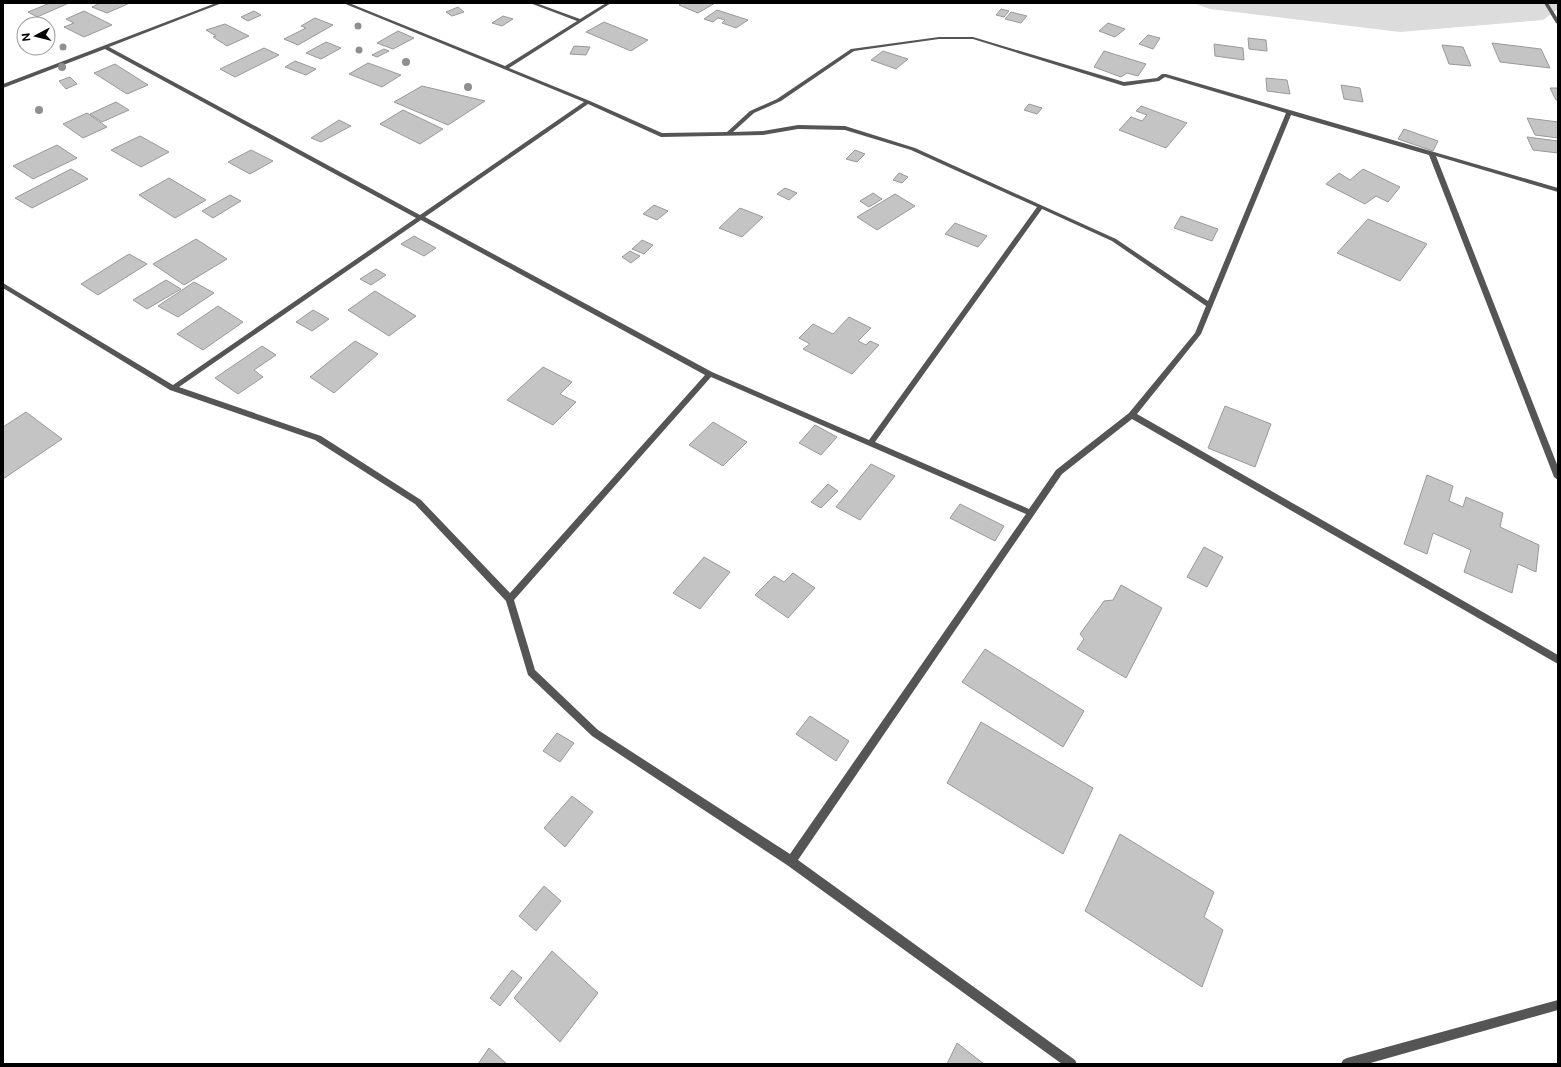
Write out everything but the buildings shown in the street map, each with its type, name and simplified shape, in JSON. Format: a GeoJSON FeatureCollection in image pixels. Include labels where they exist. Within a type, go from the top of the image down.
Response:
{"type":"FeatureCollection","features":[{"type":"Feature","properties":{"kind":"street"},"geometry":{"type":"LineString","coordinates":[[3,86],[220,3]]}},
{"type":"Feature","properties":{"kind":"street"},"geometry":{"type":"LineString","coordinates":[[345,3],[588,102],[662,135],[763,133],[798,127],[845,128],[913,149],[1114,240],[1210,305]]}},
{"type":"Feature","properties":{"kind":"street"},"geometry":{"type":"LineString","coordinates":[[532,3],[580,21]]}},
{"type":"Feature","properties":{"kind":"street"},"geometry":{"type":"LineString","coordinates":[[506,68],[609,3]]}},
{"type":"Feature","properties":{"kind":"street"},"geometry":{"type":"LineString","coordinates":[[1546,3],[1558,23]]}},
{"type":"Feature","properties":{"kind":"street"},"geometry":{"type":"LineString","coordinates":[[729,133],[752,112],[780,100],[853,50],[939,38],[973,38],[1124,84],[1160,79],[1164,75],[1181,82],[1558,190]]}},
{"type":"Feature","properties":{"kind":"street"},"geometry":{"type":"LineString","coordinates":[[105,47],[710,374],[1031,513]]}},
{"type":"Feature","properties":{"kind":"street"},"geometry":{"type":"LineString","coordinates":[[173,388],[588,102]]}},
{"type":"Feature","properties":{"kind":"street"},"geometry":{"type":"LineString","coordinates":[[791,861],[1059,472],[1132,415],[1198,334],[1289,113]]}},
{"type":"Feature","properties":{"kind":"street"},"geometry":{"type":"LineString","coordinates":[[1432,154],[1558,477]]}},
{"type":"Feature","properties":{"kind":"street"},"geometry":{"type":"LineString","coordinates":[[870,444],[1041,206]]}},
{"type":"Feature","properties":{"kind":"street"},"geometry":{"type":"LineString","coordinates":[[3,286],[173,388],[318,438],[418,502],[510,599],[531,672],[595,733],[791,861],[1071,1064]]}},
{"type":"Feature","properties":{"kind":"street"},"geometry":{"type":"LineString","coordinates":[[510,599],[710,374]]}},
{"type":"Feature","properties":{"kind":"street"},"geometry":{"type":"LineString","coordinates":[[1132,415],[1558,660]]}},
{"type":"Feature","properties":{"kind":"street"},"geometry":{"type":"LineString","coordinates":[[1347,1064],[1558,1005]]}},
{"type":"Feature","properties":{"kind":"shaded area"},"geometry":{"type":"Polygon","coordinates":[[[1193,3],[1558,3],[1558,9],[1543,20],[1400,32],[1210,9],[1193,3]]]}}]}
